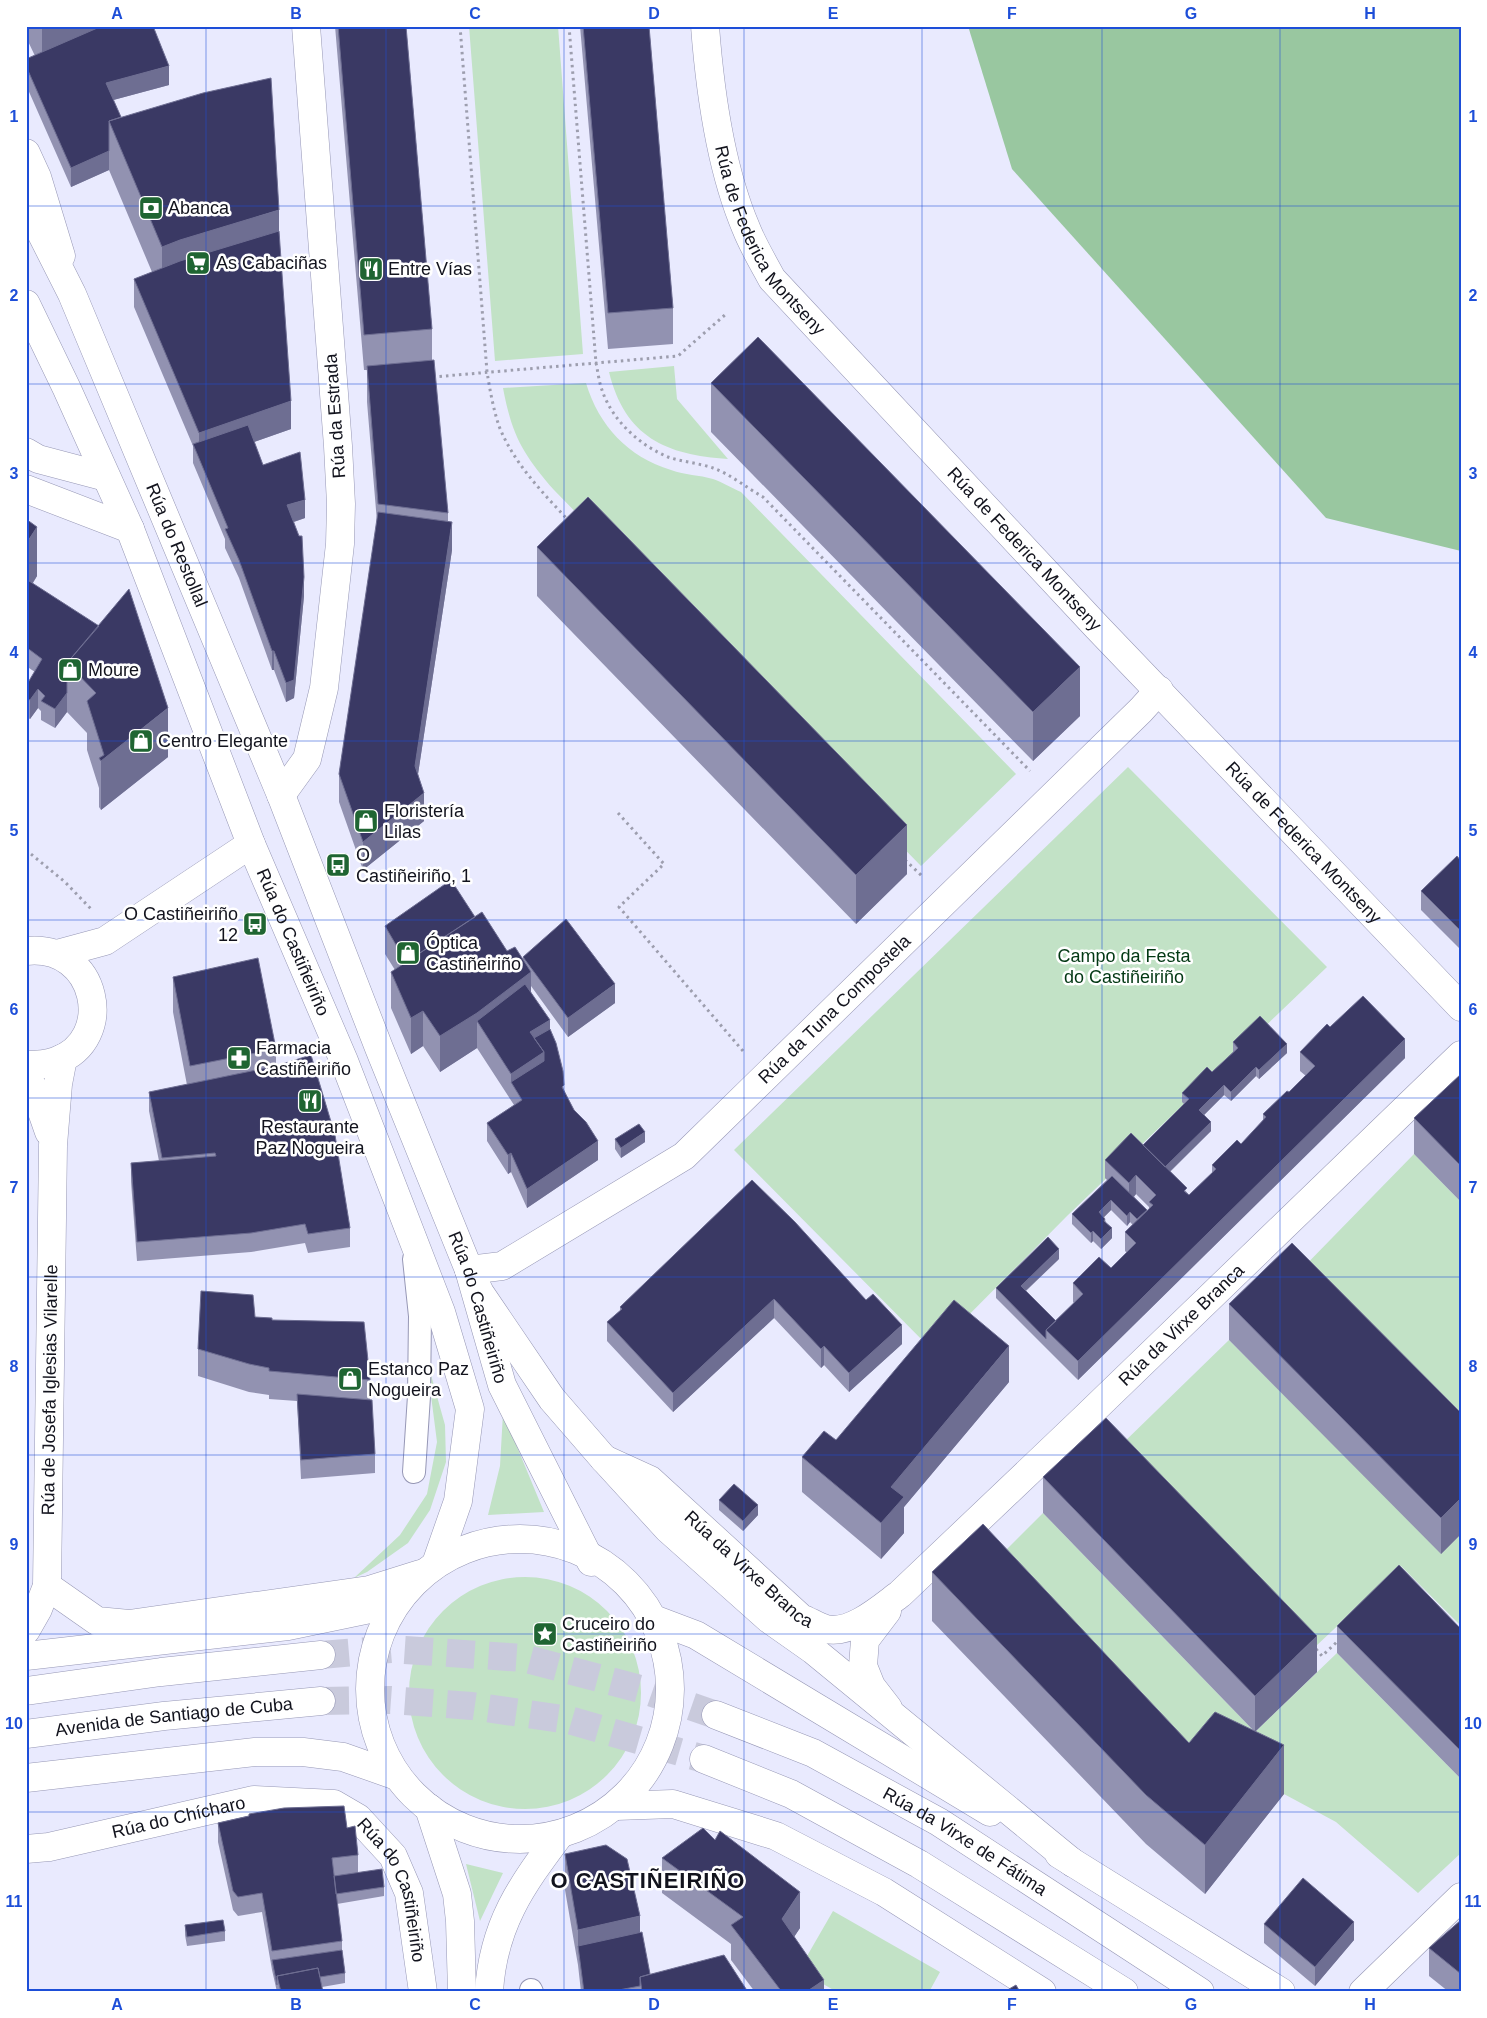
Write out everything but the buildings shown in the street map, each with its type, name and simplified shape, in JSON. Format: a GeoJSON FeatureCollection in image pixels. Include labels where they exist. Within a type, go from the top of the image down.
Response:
{"type":"FeatureCollection","features":[{"type":"Feature","properties":{"kind":"main road","name":"Rúa da Estrada"},"geometry":{"type":"LineString","coordinates":[[281,795],[307,759],[324,688],[340,544],[341,504],[338,446],[306,26]]}},
{"type":"Feature","properties":{"kind":"main road","name":"Rúa de Federica Montseny"},"geometry":{"type":"LineString","coordinates":[[706,26],[709,81],[729,180],[746,229],[772,279],[1097,627],[1461,1007]]}},
{"type":"Feature","properties":{"kind":"main road","name":"Rúa do Restollal"},"geometry":{"type":"LineString","coordinates":[[26,153],[37,177],[72,294]]}},
{"type":"Feature","properties":{"kind":"main road","name":"Rúa do Restollal"},"geometry":{"type":"LineString","coordinates":[[26,203],[72,294],[281,795]]}},
{"type":"Feature","properties":{"kind":"main road"},"geometry":{"type":"LineString","coordinates":[[26,304],[67,389],[130,529]]}},
{"type":"Feature","properties":{"kind":"main road"},"geometry":{"type":"LineString","coordinates":[[26,452],[38,459],[106,477]]}},
{"type":"Feature","properties":{"kind":"main road"},"geometry":{"type":"LineString","coordinates":[[26,489],[130,529]]}},
{"type":"Feature","properties":{"kind":"main road","name":"Rúa do Castiñeiriño"},"geometry":{"type":"LineString","coordinates":[[130,529],[251,844],[344,1061],[412,1236],[441,1312],[470,1409],[458,1501],[429,1567]]}},
{"type":"Feature","properties":{"kind":"main road","name":"Rúa da Tuna Compostela"},"geometry":{"type":"LineString","coordinates":[[469,1270],[502,1266],[684,1156],[1141,710],[1159,690]]}},
{"type":"Feature","properties":{"kind":"main road","name":"Rúa do Castiñeiriño"},"geometry":{"type":"LineString","coordinates":[[281,795],[379,1048],[469,1270],[502,1384],[591,1562]]}},
{"type":"Feature","properties":{"kind":"main road"},"geometry":{"type":"LineString","coordinates":[[36,949],[105,941],[251,844]]}},
{"type":"Feature","properties":{"kind":"main road"},"geometry":{"type":"LineString","coordinates":[[88,986],[92,968],[105,941]]}},
{"type":"Feature","properties":{"kind":"main road"},"geometry":{"type":"LineString","coordinates":[[26,1065],[44,1065],[71,1053],[89,1029],[93,1015],[93,1000],[81,972],[71,962],[36,949]]}},
{"type":"Feature","properties":{"kind":"main road","name":"Rúa da Virxe Branca"},"geometry":{"type":"LineString","coordinates":[[604,1459],[650,1480],[801,1618],[827,1630],[848,1628],[866,1619],[900,1594],[1461,1055]]}},
{"type":"Feature","properties":{"kind":"main road","name":"Rúa de Josefa Iglesias Vilarelle"},"geometry":{"type":"LineString","coordinates":[[26,1630],[38,1609],[53,1145],[58,1084],[63,1058]]}},
{"type":"Feature","properties":{"kind":"main road","name":"Rúa de Josefa Iglesias Vilarelle"},"geometry":{"type":"LineString","coordinates":[[26,1076],[42,1106],[53,1145]]}},
{"type":"Feature","properties":{"kind":"main road"},"geometry":{"type":"LineString","coordinates":[[469,1270],[480,1293],[552,1399],[668,1529],[762,1612],[813,1650],[1074,1863]]}},
{"type":"Feature","properties":{"kind":"main road","name":"Rúa do Castiñeiriño"},"geometry":{"type":"LineString","coordinates":[[514,1539],[552,1543],[591,1562],[619,1582],[639,1600],[651,1618],[665,1646],[672,1676],[667,1732],[639,1783],[616,1806],[584,1826],[560,1834],[528,1839],[477,1833],[429,1808],[397,1776],[386,1757],[372,1719],[369,1689],[371,1662],[385,1621],[394,1604],[410,1584],[429,1567],[474,1545],[514,1539]]}},
{"type":"Feature","properties":{"kind":"main road"},"geometry":{"type":"LineString","coordinates":[[40,1570],[97,1621],[129,1624],[369,1590],[429,1567]]}},
{"type":"Feature","properties":{"kind":"main road","name":"Rúa da Virxe Branca"},"geometry":{"type":"LineString","coordinates":[[894,1716],[871,1686],[863,1666],[865,1640],[900,1594]]}},
{"type":"Feature","properties":{"kind":"main road"},"geometry":{"type":"LineString","coordinates":[[26,1656],[288,1626],[394,1604]]}},
{"type":"Feature","properties":{"kind":"main road"},"geometry":{"type":"LineString","coordinates":[[651,1618],[696,1635],[1074,1863],[1281,1992]]}},
{"type":"Feature","properties":{"kind":"main road"},"geometry":{"type":"LineString","coordinates":[[26,1691],[161,1672],[321,1654]]}},
{"type":"Feature","properties":{"kind":"main road","name":"Avenida de Santiago de Cuba"},"geometry":{"type":"LineString","coordinates":[[26,1734],[164,1716],[321,1701]]}},
{"type":"Feature","properties":{"kind":"main road","name":"Rúa da Virxe de Fátima"},"geometry":{"type":"LineString","coordinates":[[716,1715],[813,1754],[939,1822],[1200,1992]]}},
{"type":"Feature","properties":{"kind":"main road"},"geometry":{"type":"LineString","coordinates":[[26,1778],[255,1752],[303,1752],[343,1757],[397,1776]]}},
{"type":"Feature","properties":{"kind":"main road"},"geometry":{"type":"LineString","coordinates":[[704,1759],[791,1794],[910,1859],[1124,1992]]}},
{"type":"Feature","properties":{"kind":"main road","name":"Rúa do Chícharo"},"geometry":{"type":"LineString","coordinates":[[26,1849],[48,1847],[254,1800],[334,1804]]}},
{"type":"Feature","properties":{"kind":"main road","name":"Rúa do Castiñeiriño"},"geometry":{"type":"LineString","coordinates":[[334,1804],[358,1818],[393,1856],[409,1893],[423,1992]]}},
{"type":"Feature","properties":{"kind":"main road"},"geometry":{"type":"LineString","coordinates":[[616,1806],[674,1804],[776,1836],[884,1892],[1042,1992]]}},
{"type":"Feature","properties":{"kind":"main road","name":"Rúa do Castiñeiriño"},"geometry":{"type":"LineString","coordinates":[[429,1808],[457,1894],[460,1921],[462,1992]]}},
{"type":"Feature","properties":{"kind":"main road"},"geometry":{"type":"LineString","coordinates":[[489,1992],[490,1970],[498,1939],[508,1912],[526,1880],[560,1834]]}},
{"type":"Feature","properties":{"kind":"main road"},"geometry":{"type":"LineString","coordinates":[[1363,1992],[1461,1897]]}},
{"type":"Feature","properties":{"kind":"lane"},"geometry":{"type":"LineString","coordinates":[[412,1236],[420,1316],[419,1396],[414,1472]]}},
{"type":"Feature","properties":{"kind":"path"},"geometry":{"type":"LineString","coordinates":[[460,26],[487,372],[496,414],[511,449],[532,479],[574,526]]}},
{"type":"Feature","properties":{"kind":"path"},"geometry":{"type":"LineString","coordinates":[[568,26],[596,363],[601,389],[609,406],[620,423],[634,436],[668,457],[714,468],[763,498],[1034,775]]}},
{"type":"Feature","properties":{"kind":"path"},"geometry":{"type":"LineString","coordinates":[[427,377],[678,356],[726,314]]}},
{"type":"Feature","properties":{"kind":"path"},"geometry":{"type":"LineString","coordinates":[[618,813],[664,864],[619,907],[747,1055]]}},
{"type":"Feature","properties":{"kind":"path"},"geometry":{"type":"LineString","coordinates":[[26,850],[66,882],[93,912]]}},
{"type":"Feature","properties":{"kind":"path"},"geometry":{"type":"LineString","coordinates":[[905,859],[926,880]]}},
{"type":"Feature","properties":{"kind":"path"},"geometry":{"type":"LineString","coordinates":[[1315,1649],[1322,1656],[1342,1636]]}},
{"type":"Feature","properties":{"kind":"green space"},"geometry":{"type":"Polygon","coordinates":[[[469,26],[558,26],[583,354],[495,361],[469,26]]]}},
{"type":"Feature","properties":{"kind":"green space"},"geometry":{"type":"Polygon","coordinates":[[[968,26],[1461,26],[1461,551],[1326,518],[1012,169],[968,26]]]}},
{"type":"Feature","properties":{"kind":"green space"},"geometry":{"type":"Polygon","coordinates":[[[674,366],[677,399],[728,459],[685,453],[667,447],[651,438],[637,427],[626,412],[616,394],[609,372],[674,366]]]}},
{"type":"Feature","properties":{"kind":"green space"},"geometry":{"type":"Polygon","coordinates":[[[586,383],[592,399],[607,426],[617,438],[641,457],[676,472],[713,479],[741,492],[1016,774],[921,866],[554,490],[534,466],[515,432],[503,388],[586,383]]]}},
{"type":"Feature","properties":{"kind":"green space","name":"Campo da Festa do Castiñeiriño"},"geometry":{"type":"Polygon","coordinates":[[[1128,767],[1327,967],[1068,1215],[933,1351],[734,1150],[1128,767]]]}},
{"type":"Feature","properties":{"kind":"green space"},"geometry":{"type":"Polygon","coordinates":[[[1414,1154],[1461,1202],[1461,1449],[1292,1279],[1414,1154]]]}},
{"type":"Feature","properties":{"kind":"green space"},"geometry":{"type":"Polygon","coordinates":[[[1229,1340],[1441,1553],[1461,1534],[1461,1626],[1401,1566],[1315,1647],[1119,1447],[1229,1340]]]}},
{"type":"Feature","properties":{"kind":"green space"},"geometry":{"type":"Polygon","coordinates":[[[426,1357],[445,1425],[446,1462],[430,1510],[408,1543],[367,1572],[354,1578],[400,1535],[427,1494],[437,1442],[426,1357]]]}},
{"type":"Feature","properties":{"kind":"green space"},"geometry":{"type":"Polygon","coordinates":[[[503,1413],[544,1512],[488,1515],[500,1466],[503,1413]]]}},
{"type":"Feature","properties":{"kind":"green space"},"geometry":{"type":"Polygon","coordinates":[[[1043,1513],[1255,1732],[1337,1653],[1461,1779],[1461,1853],[1418,1893],[1336,1822],[1284,1794],[1189,1792],[983,1573],[1043,1513]]]}},
{"type":"Feature","properties":{"kind":"green space"},"geometry":{"type":"Polygon","coordinates":[[[514,1577],[536,1577],[559,1582],[590,1596],[615,1619],[622,1628],[636,1659],[641,1682],[639,1716],[627,1748],[615,1767],[599,1783],[590,1790],[559,1804],[536,1809],[514,1809],[491,1804],[460,1790],[435,1767],[428,1758],[414,1727],[409,1704],[409,1682],[414,1659],[428,1628],[451,1603],[460,1596],[491,1582],[514,1577]]]}},
{"type":"Feature","properties":{"kind":"green space"},"geometry":{"type":"Polygon","coordinates":[[[466,1864],[503,1873],[480,1921],[466,1864]]]}},
{"type":"Feature","properties":{"kind":"green space"},"geometry":{"type":"Polygon","coordinates":[[[833,1911],[940,1972],[929,1992],[837,1992],[799,1970],[833,1911]]]}},
{"type":"Feature","properties":{"kind":"tunnel"},"geometry":{"type":"LineString","coordinates":[[321,1655],[391,1649],[523,1658],[644,1690],[716,1715]]}},
{"type":"Feature","properties":{"kind":"tunnel"},"geometry":{"type":"LineString","coordinates":[[321,1701],[390,1700],[472,1706],[569,1720],[704,1759]]}},
{"type":"Feature","properties":{"kind":"place","name":"Abanca"},"geometry":{"type":"Point","coordinates":[151,208]}},
{"type":"Feature","properties":{"kind":"place","name":"As Cabaciñas"},"geometry":{"type":"Point","coordinates":[198,263]}},
{"type":"Feature","properties":{"kind":"place","name":"Entre Vías"},"geometry":{"type":"Point","coordinates":[371,269]}},
{"type":"Feature","properties":{"kind":"place","name":"Moure"},"geometry":{"type":"Point","coordinates":[70,670]}},
{"type":"Feature","properties":{"kind":"place","name":"Centro Elegante"},"geometry":{"type":"Point","coordinates":[141,741]}},
{"type":"Feature","properties":{"kind":"place","name":"Floristería Lilas"},"geometry":{"type":"Point","coordinates":[366,821]}},
{"type":"Feature","properties":{"kind":"place","name":"O Castiñeiriño, 1"},"geometry":{"type":"Point","coordinates":[338,865]}},
{"type":"Feature","properties":{"kind":"place","name":"O Castiñeiriño 12"},"geometry":{"type":"Point","coordinates":[255,924]}},
{"type":"Feature","properties":{"kind":"place","name":"Óptica Castiñeiriño"},"geometry":{"type":"Point","coordinates":[408,953]}},
{"type":"Feature","properties":{"kind":"place","name":"Farmacia Castiñeiriño"},"geometry":{"type":"Point","coordinates":[239,1058]}},
{"type":"Feature","properties":{"kind":"place","name":"Restaurante Paz Nogueira"},"geometry":{"type":"Point","coordinates":[310,1101]}},
{"type":"Feature","properties":{"kind":"place","name":"Estanco Paz Nogueira"},"geometry":{"type":"Point","coordinates":[350,1379]}},
{"type":"Feature","properties":{"kind":"place","name":"Cruceiro do Castiñeiriño"},"geometry":{"type":"Point","coordinates":[545,1634]}},
{"type":"Feature","properties":{"kind":"district","name":"O CASTIÑEIRIÑO"},"geometry":{"type":"Point","coordinates":[648,1880]}}]}
